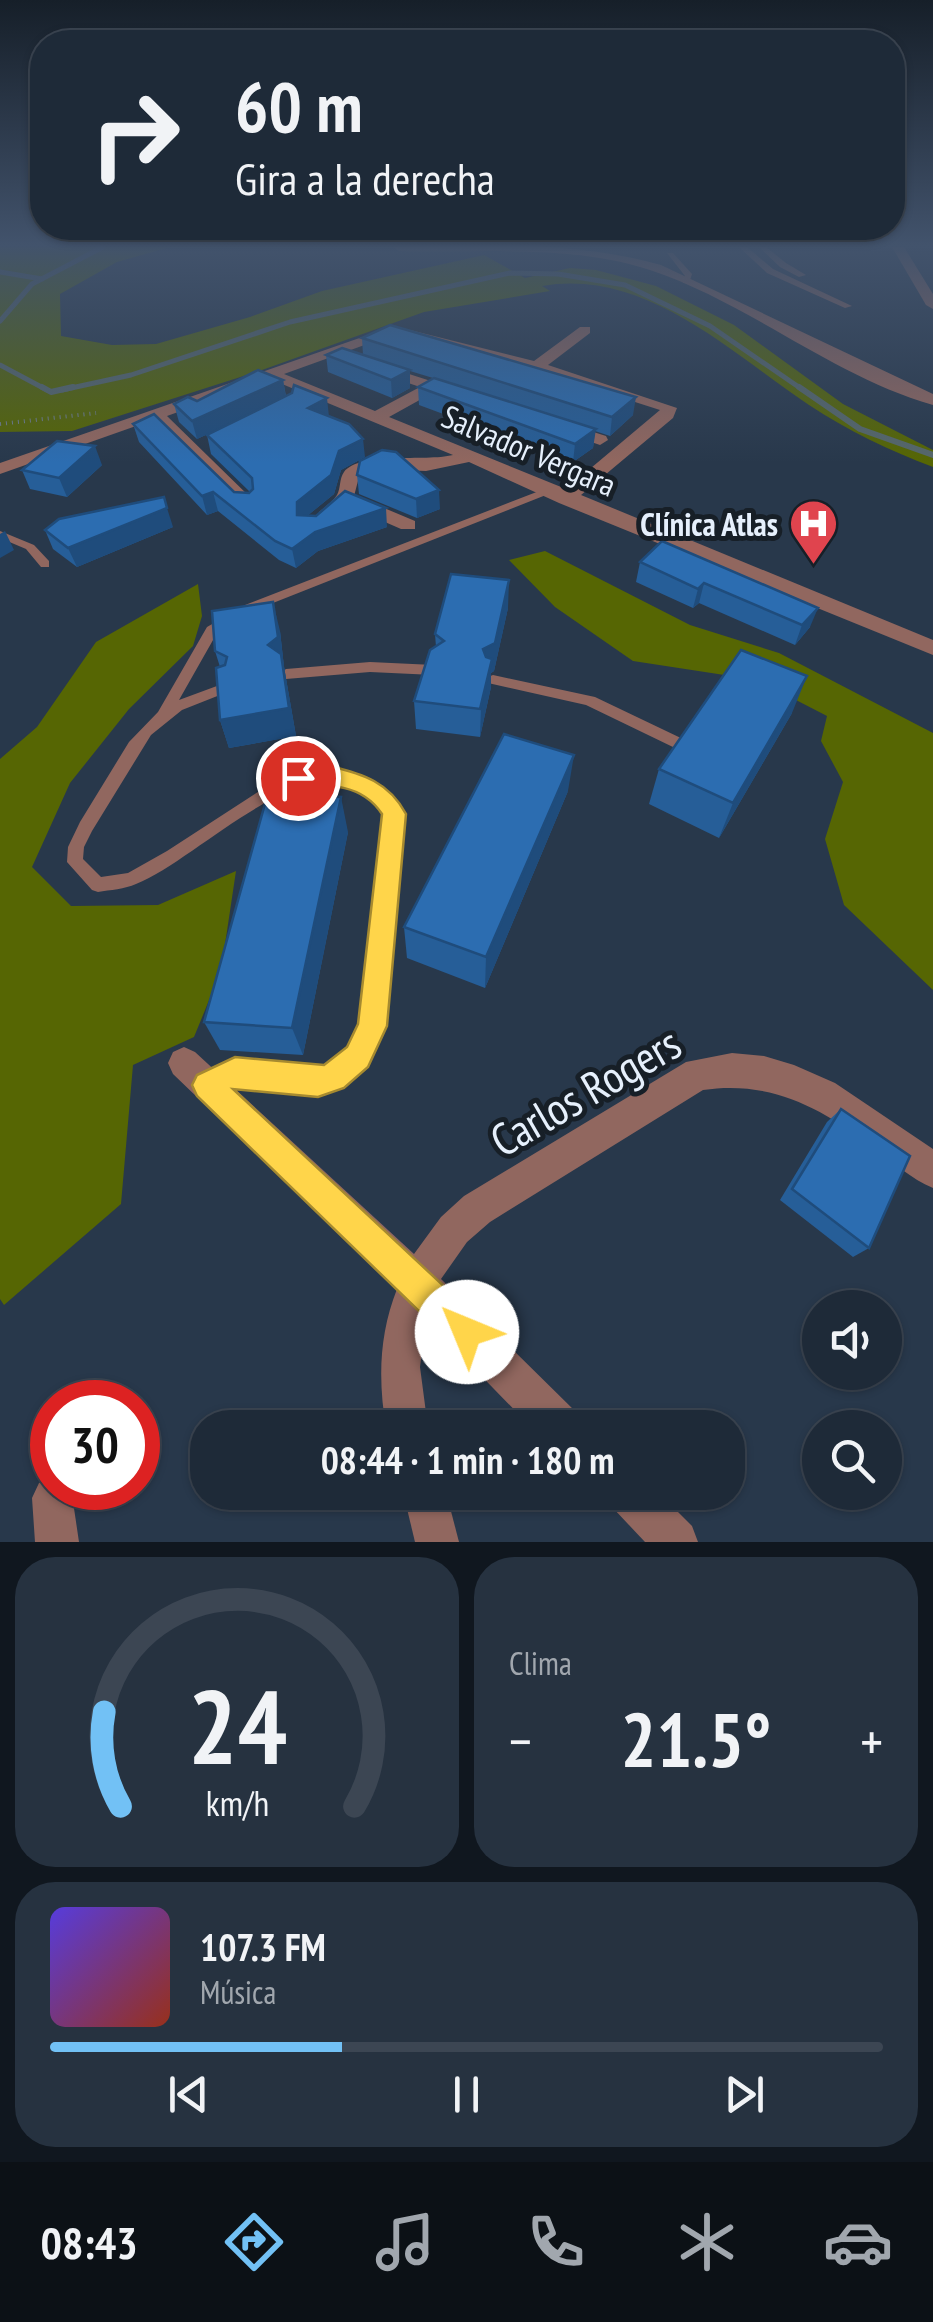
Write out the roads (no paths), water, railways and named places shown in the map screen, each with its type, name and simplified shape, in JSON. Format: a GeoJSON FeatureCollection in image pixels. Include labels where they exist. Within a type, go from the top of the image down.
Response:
{"type":"FeatureCollection","features":[{"type":"Feature","properties":{"kind":"street"},"geometry":{"type":"LineString","coordinates":[[761,319],[933,400]]}},
{"type":"Feature","properties":{"kind":"street"},"geometry":{"type":"LineString","coordinates":[[0,469],[394,330],[537,366],[669,408],[667,415],[556,495]]}},
{"type":"Feature","properties":{"kind":"street"},"geometry":{"type":"LineString","coordinates":[[537,366],[585,330]]}},
{"type":"Feature","properties":{"kind":"street"},"geometry":{"type":"LineString","coordinates":[[368,366],[479,401]]}},
{"type":"Feature","properties":{"kind":"street","name":"Salvador Vergara"},"geometry":{"type":"LineString","coordinates":[[268,373],[556,495],[932,645]]}},
{"type":"Feature","properties":{"kind":"street"},"geometry":{"type":"LineString","coordinates":[[381,421],[439,388]]}},
{"type":"Feature","properties":{"kind":"street"},"geometry":{"type":"LineString","coordinates":[[155,413],[202,447],[247,504]]}},
{"type":"Feature","properties":{"kind":"street"},"geometry":{"type":"LineString","coordinates":[[548,423],[600,440]]}},
{"type":"Feature","properties":{"kind":"street"},"geometry":{"type":"LineString","coordinates":[[310,528],[345,498],[352,475],[377,453],[420,466],[468,458]]}},
{"type":"Feature","properties":{"kind":"street"},"geometry":{"type":"LineString","coordinates":[[345,498],[408,525]]}},
{"type":"Feature","properties":{"kind":"street","name":"Carlos Rogers"},"geometry":{"type":"LineString","coordinates":[[403,1410],[398,1365],[405,1321],[419,1284],[446,1236],[477,1209],[698,1074],[718,1069],[763,1070],[810,1086],[933,1170]]}},
{"type":"Feature","properties":{"kind":"street"},"geometry":{"type":"LineString","coordinates":[[196,1074],[419,1284],[544,1410]]}},
{"type":"Feature","properties":{"kind":"street"},"geometry":{"type":"LineString","coordinates":[[55,1510],[56,1542]]}},
{"type":"Feature","properties":{"kind":"street"},"geometry":{"type":"LineString","coordinates":[[429,1510],[437,1542]]}},
{"type":"Feature","properties":{"kind":"street"},"geometry":{"type":"LineString","coordinates":[[645,1510],[676,1542]]}},
{"type":"Feature","properties":{"kind":"lane"},"geometry":{"type":"LineString","coordinates":[[196,1074],[235,1072],[318,1082],[333,1077],[358,1057],[372,1026],[394,814],[386,801],[362,783],[330,775],[298,778],[268,792],[136,879],[96,882],[78,871],[74,853],[134,741],[162,714],[212,630],[248,608],[556,495]]}},
{"type":"Feature","properties":{"kind":"lane"},"geometry":{"type":"LineString","coordinates":[[0,534],[30,548],[45,564]]}},
{"type":"Feature","properties":{"kind":"lane"},"geometry":{"type":"LineString","coordinates":[[286,674],[370,667],[434,670]]}},
{"type":"Feature","properties":{"kind":"lane"},"geometry":{"type":"LineString","coordinates":[[492,680],[590,701],[680,744]]}},
{"type":"Feature","properties":{"kind":"lane"},"geometry":{"type":"LineString","coordinates":[[162,714],[190,699],[225,688]]}},
{"type":"Feature","properties":{"kind":"waterway"},"geometry":{"type":"LineString","coordinates":[[62,390],[131,375],[304,319]]}},
{"type":"Feature","properties":{"kind":"waterway"},"geometry":{"type":"LineString","coordinates":[[695,319],[803,390]]}},
{"type":"Feature","properties":{"kind":"waterway"},"geometry":{"type":"LineString","coordinates":[[0,365],[47,390]]}},
{"type":"Feature","properties":{"kind":"waterway"},"geometry":{"type":"LineString","coordinates":[[42,387],[51,392],[73,387]]}},
{"type":"Feature","properties":{"kind":"waterway"},"geometry":{"type":"LineString","coordinates":[[799,387],[860,429],[933,455]]}},
{"type":"Feature","properties":{"kind":"place","name":"Clínica Atlas"},"geometry":{"type":"Point","coordinates":[813,566]}}]}
